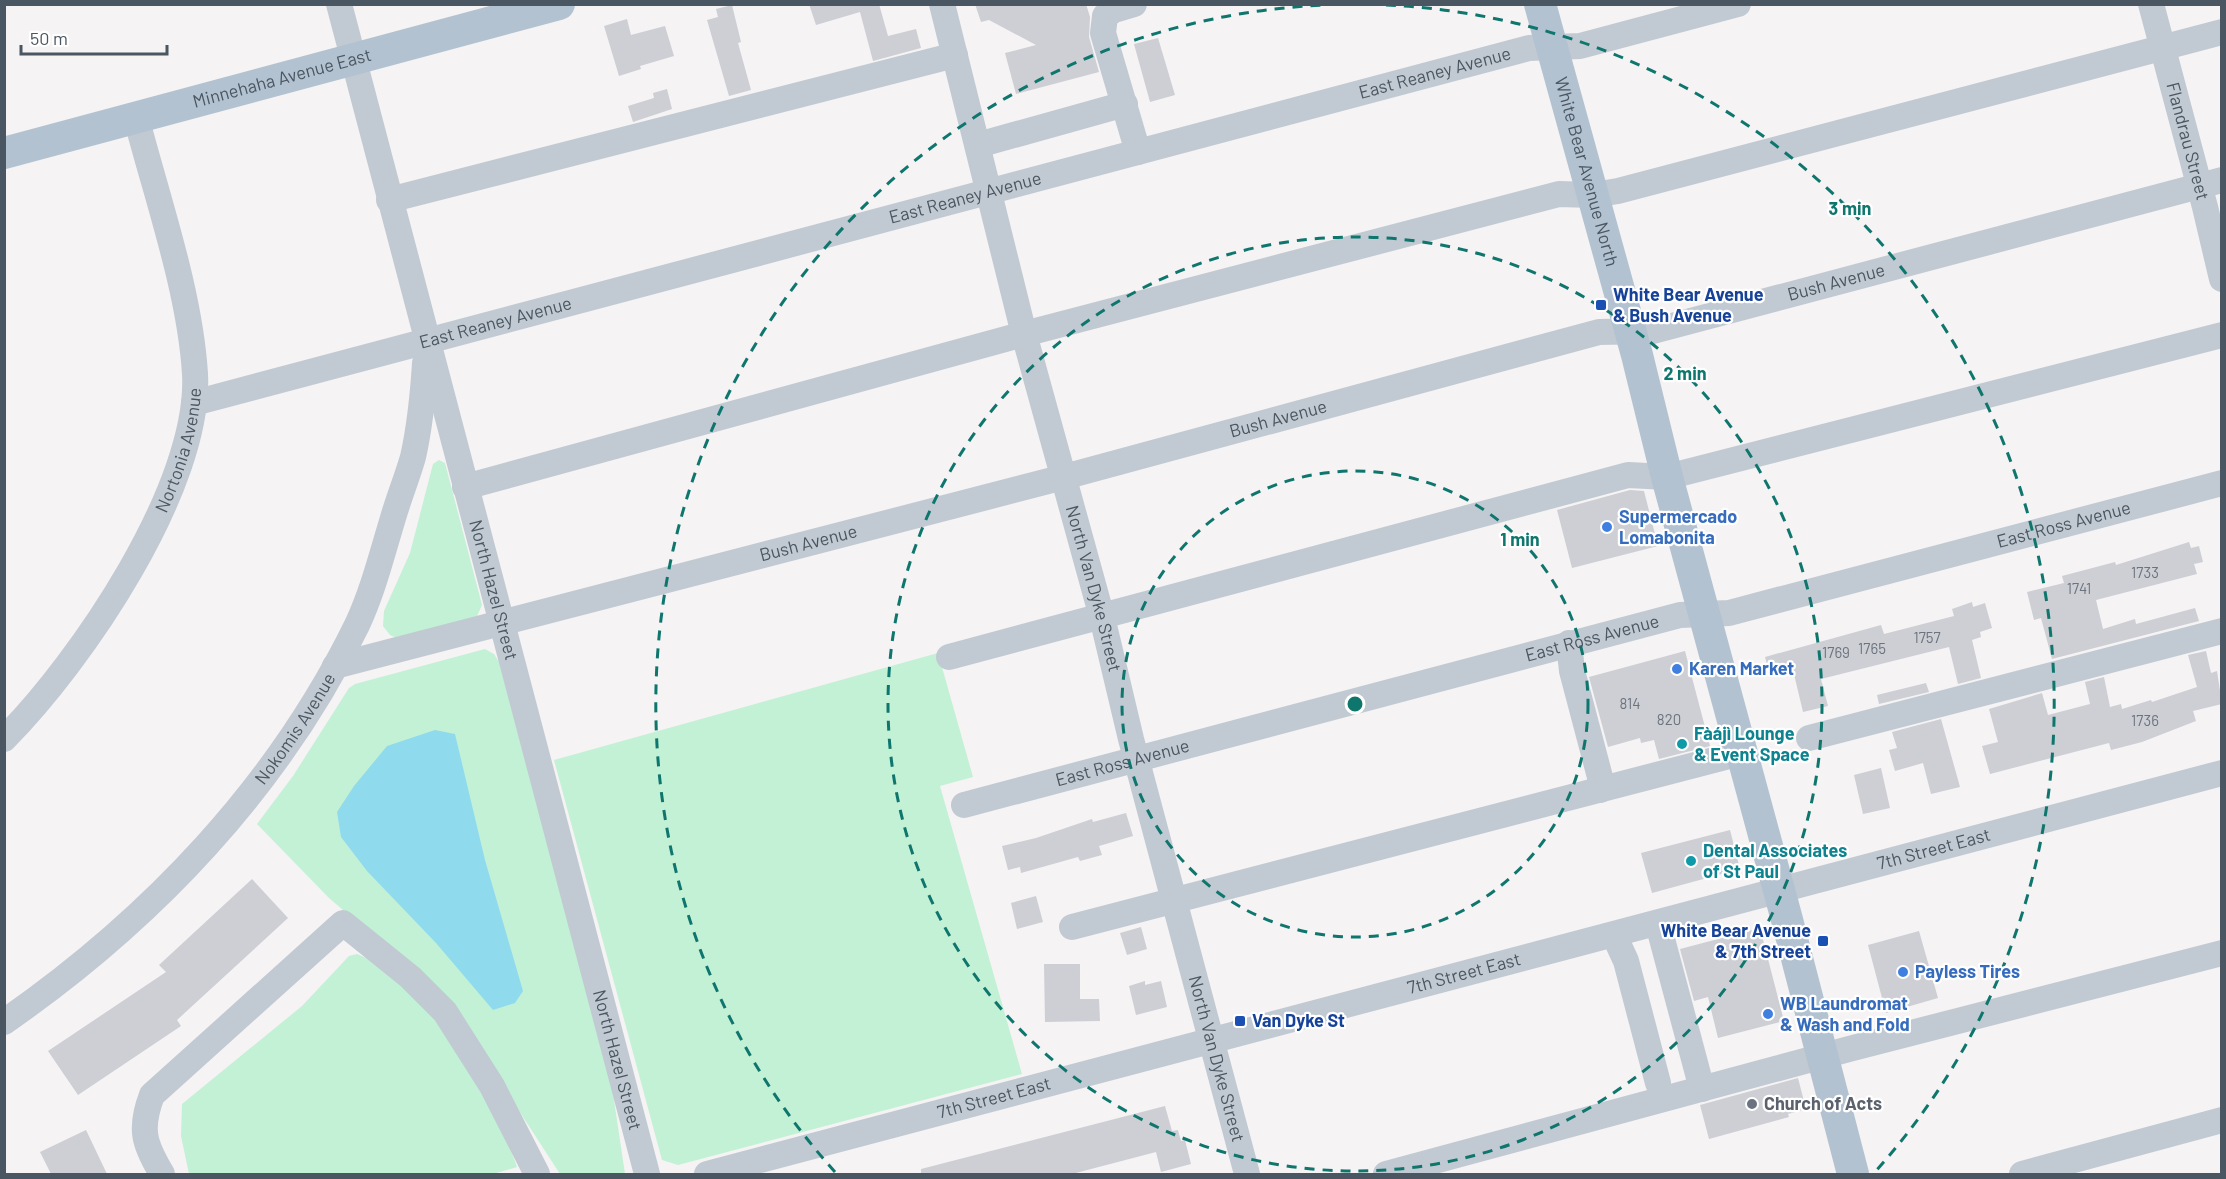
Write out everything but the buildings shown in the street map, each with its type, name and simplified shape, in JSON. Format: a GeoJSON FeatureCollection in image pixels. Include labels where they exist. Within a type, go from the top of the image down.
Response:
{"type":"FeatureCollection","features":[{"type":"Feature","properties":{"kind":"main road","name":"Minnehaha Avenue East"},"geometry":{"type":"LineString","coordinates":[[4,153],[560,4]]}},
{"type":"Feature","properties":{"kind":"main road","name":"White Bear Avenue North"},"geometry":{"type":"LineString","coordinates":[[1540,4],[1780,892],[1852,1174]]}},
{"type":"Feature","properties":{"kind":"street","name":"North Hazel Street"},"geometry":{"type":"LineString","coordinates":[[339,4],[647,1174]]}},
{"type":"Feature","properties":{"kind":"street","name":"North Van Dyke Street"},"geometry":{"type":"LineString","coordinates":[[942,4],[1024,334],[1102,617],[1137,761],[1247,1174]]}},
{"type":"Feature","properties":{"kind":"street"},"geometry":{"type":"LineString","coordinates":[[1134,4],[1114,10],[1105,16],[1103,33],[1137,152]]}},
{"type":"Feature","properties":{"kind":"street","name":"East Reaney Avenue"},"geometry":{"type":"LineString","coordinates":[[194,403],[1529,48],[1553,49],[1580,46],[1738,4]]}},
{"type":"Feature","properties":{"kind":"street","name":"Flandrau Street"},"geometry":{"type":"LineString","coordinates":[[2151,4],[2163,47],[2210,183],[2222,279]]}},
{"type":"Feature","properties":{"kind":"street"},"geometry":{"type":"LineString","coordinates":[[465,488],[1024,334],[1559,194],[1593,195],[2222,32]]}},
{"type":"Feature","properties":{"kind":"street"},"geometry":{"type":"LineString","coordinates":[[389,200],[955,55]]}},
{"type":"Feature","properties":{"kind":"street"},"geometry":{"type":"LineString","coordinates":[[978,145],[1125,104]]}},
{"type":"Feature","properties":{"kind":"street","name":"Nortonia Avenue"},"geometry":{"type":"LineString","coordinates":[[8,727],[90,635],[121,587],[168,494],[184,447],[194,403],[195,375],[181,290],[136,117]]}},
{"type":"Feature","properties":{"kind":"street","name":"Bush Avenue"},"geometry":{"type":"LineString","coordinates":[[335,666],[1064,477],[1599,332],[1653,331],[2210,183]]}},
{"type":"Feature","properties":{"kind":"street"},"geometry":{"type":"LineString","coordinates":[[949,657],[1628,475],[1667,477],[2222,335]]}},
{"type":"Feature","properties":{"kind":"street","name":"Nokomis Avenue"},"geometry":{"type":"LineString","coordinates":[[10,1009],[56,987],[116,937],[206,847],[251,792],[293,734],[335,666],[357,624],[376,576],[412,459],[420,418],[426,341]]}},
{"type":"Feature","properties":{"kind":"street","name":"East Ross Avenue"},"geometry":{"type":"LineString","coordinates":[[964,805],[1137,761],[1569,643],[1680,615],[1728,613],[2222,483]]}},
{"type":"Feature","properties":{"kind":"street"},"geometry":{"type":"LineString","coordinates":[[1809,738],[2222,631]]}},
{"type":"Feature","properties":{"kind":"street"},"geometry":{"type":"LineString","coordinates":[[1569,643],[1572,671],[1600,777],[1600,790]]}},
{"type":"Feature","properties":{"kind":"street"},"geometry":{"type":"LineString","coordinates":[[1072,927],[1741,753]]}},
{"type":"Feature","properties":{"kind":"street","name":"7th Street East"},"geometry":{"type":"LineString","coordinates":[[707,1174],[1780,892],[2222,773]]}},
{"type":"Feature","properties":{"kind":"street"},"geometry":{"type":"LineString","coordinates":[[162,1174],[148,1151],[143,1118],[152,1095],[343,923],[410,977],[445,1012],[492,1086],[529,1172]]}},
{"type":"Feature","properties":{"kind":"street"},"geometry":{"type":"LineString","coordinates":[[1658,924],[1702,1089]]}},
{"type":"Feature","properties":{"kind":"street"},"geometry":{"type":"LineString","coordinates":[[1614,935],[1626,961],[1658,1083]]}},
{"type":"Feature","properties":{"kind":"street"},"geometry":{"type":"LineString","coordinates":[[1386,1174],[1823,1056],[2222,953]]}},
{"type":"Feature","properties":{"kind":"street"},"geometry":{"type":"LineString","coordinates":[[2022,1174],[2222,1120]]}},
{"type":"Feature","properties":{"kind":"green space"},"geometry":{"type":"Polygon","coordinates":[[[439,460],[445,463],[482,605],[477,616],[399,639],[390,635],[383,626],[384,611],[410,553],[433,464],[439,460]]]}},
{"type":"Feature","properties":{"kind":"green space"},"geometry":{"type":"Polygon","coordinates":[[[485,649],[494,654],[499,662],[611,1080],[625,1174],[560,1174],[446,998],[329,898],[257,824],[293,776],[349,688],[355,684],[485,649]]]}},
{"type":"Feature","properties":{"kind":"green space"},"geometry":{"type":"Polygon","coordinates":[[[938,653],[973,777],[940,786],[1022,1074],[678,1165],[662,1160],[554,760],[938,653]]]}},
{"type":"Feature","properties":{"kind":"green space"},"geometry":{"type":"Polygon","coordinates":[[[357,954],[384,969],[410,990],[434,1016],[475,1076],[506,1138],[517,1167],[493,1174],[189,1174],[181,1136],[182,1104],[302,1006],[349,956],[357,954]]]}},
{"type":"Feature","properties":{"kind":"water"},"geometry":{"type":"Polygon","coordinates":[[[435,730],[455,734],[485,860],[523,991],[515,1003],[493,1010],[436,943],[367,871],[341,837],[337,812],[354,786],[387,746],[435,730]]]}},
{"type":"Feature","properties":{"kind":"place","name":"White Bear Avenue & Bush Avenue"},"geometry":{"type":"Point","coordinates":[1601,305]}},
{"type":"Feature","properties":{"kind":"place","name":"Supermercado Lomabonita"},"geometry":{"type":"Point","coordinates":[1607,527]}},
{"type":"Feature","properties":{"kind":"place","name":"Karen Market"},"geometry":{"type":"Point","coordinates":[1677,669]}},
{"type":"Feature","properties":{"kind":"place","name":"Fàájì Lounge & Event Space"},"geometry":{"type":"Point","coordinates":[1682,744]}},
{"type":"Feature","properties":{"kind":"place","name":"Dental Associates of St Paul"},"geometry":{"type":"Point","coordinates":[1691,861]}},
{"type":"Feature","properties":{"kind":"place","name":"White Bear Avenue & 7th Street"},"geometry":{"type":"Point","coordinates":[1823,941]}},
{"type":"Feature","properties":{"kind":"place","name":"Payless Tires"},"geometry":{"type":"Point","coordinates":[1903,972]}},
{"type":"Feature","properties":{"kind":"place","name":"WB Laundromat & Wash and Fold"},"geometry":{"type":"Point","coordinates":[1768,1014]}},
{"type":"Feature","properties":{"kind":"place","name":"Van Dyke St"},"geometry":{"type":"Point","coordinates":[1240,1021]}},
{"type":"Feature","properties":{"kind":"place","name":"Church of Acts"},"geometry":{"type":"Point","coordinates":[1752,1104]}}]}
